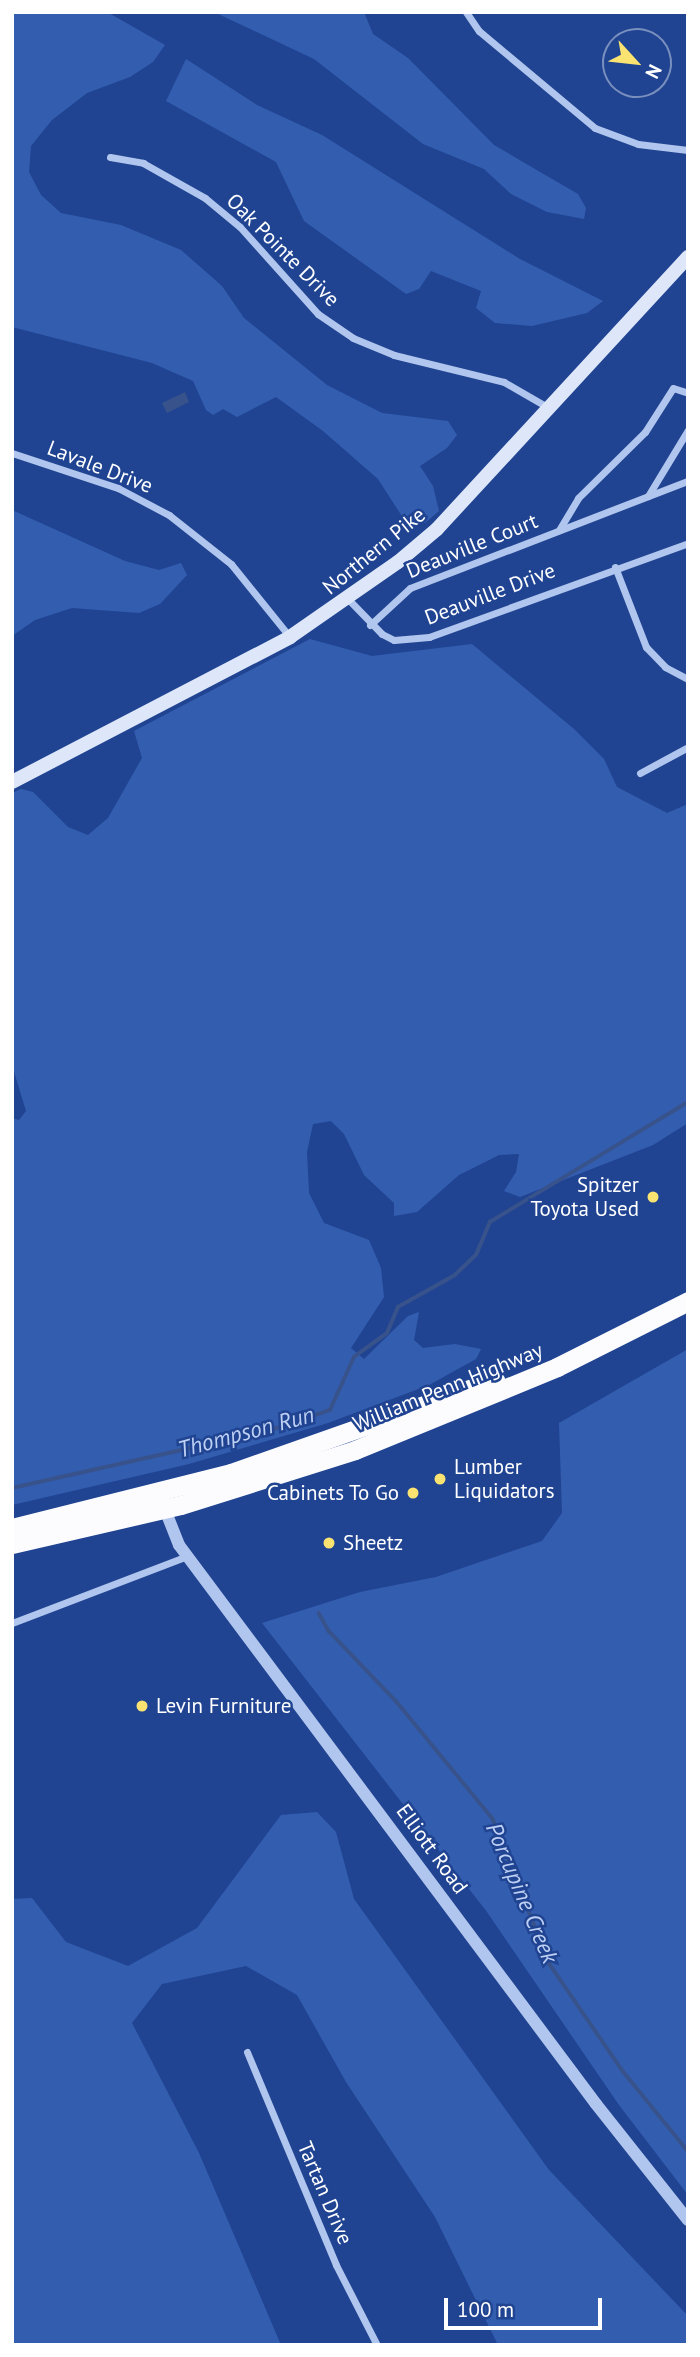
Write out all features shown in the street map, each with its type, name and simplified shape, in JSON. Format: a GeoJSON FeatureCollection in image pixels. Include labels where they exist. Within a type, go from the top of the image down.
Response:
{"type":"FeatureCollection","features":[{"type":"Feature","properties":{"kind":"highway","name":"William Penn Highway"},"geometry":{"type":"LineString","coordinates":[[12,1528],[162,1501],[465,1392],[551,1355],[688,1286]]}},
{"type":"Feature","properties":{"kind":"highway","name":"William Penn Highway"},"geometry":{"type":"LineString","coordinates":[[12,1544],[394,1436],[557,1367],[688,1301]]}},
{"type":"Feature","properties":{"kind":"main road","name":"Northern Pike"},"geometry":{"type":"LineString","coordinates":[[12,782],[290,637],[349,600],[437,529],[688,257]]}},
{"type":"Feature","properties":{"kind":"street"},"geometry":{"type":"LineString","coordinates":[[466,12],[478,31],[595,128],[638,144],[688,150]]}},
{"type":"Feature","properties":{"kind":"street","name":"Oak Pointe Drive"},"geometry":{"type":"LineString","coordinates":[[110,157],[143,163],[205,198],[240,227],[318,314],[353,338],[394,355],[504,382],[549,409]]}},
{"type":"Feature","properties":{"kind":"street","name":"Deauville Court"},"geometry":{"type":"LineString","coordinates":[[559,531],[578,498],[645,432],[673,388],[688,393]]}},
{"type":"Feature","properties":{"kind":"street"},"geometry":{"type":"LineString","coordinates":[[648,496],[688,430]]}},
{"type":"Feature","properties":{"kind":"street","name":"Lavale Drive"},"geometry":{"type":"LineString","coordinates":[[12,453],[118,488],[181,522],[231,564],[290,637]]}},
{"type":"Feature","properties":{"kind":"street","name":"Deauville Court"},"geometry":{"type":"LineString","coordinates":[[369,625],[410,588],[688,481]]}},
{"type":"Feature","properties":{"kind":"street","name":"Deauville Drive"},"geometry":{"type":"LineString","coordinates":[[349,600],[369,625],[394,640],[429,637],[688,542]]}},
{"type":"Feature","properties":{"kind":"street"},"geometry":{"type":"LineString","coordinates":[[615,567],[646,647],[665,667],[688,679]]}},
{"type":"Feature","properties":{"kind":"street"},"geometry":{"type":"LineString","coordinates":[[640,773],[688,747]]}},
{"type":"Feature","properties":{"kind":"street","name":"Elliott Road"},"geometry":{"type":"LineString","coordinates":[[162,1501],[172,1533],[187,1556],[596,2104],[688,2220]]}},
{"type":"Feature","properties":{"kind":"street"},"geometry":{"type":"LineString","coordinates":[[12,1623],[187,1556]]}},
{"type":"Feature","properties":{"kind":"street","name":"Tartan Drive"},"geometry":{"type":"LineString","coordinates":[[247,2052],[336,2265],[377,2345]]}},
{"type":"Feature","properties":{"kind":"shaded area"},"geometry":{"type":"Polygon","coordinates":[[[12,12],[107,12],[165,45],[153,62],[130,77],[87,93],[52,120],[31,146],[29,172],[41,195],[61,213],[121,225],[181,250],[222,286],[244,318],[327,385],[382,413],[448,421],[457,435],[447,448],[420,466],[433,486],[439,511],[425,523],[407,524],[378,479],[323,431],[276,397],[237,417],[223,409],[213,415],[206,410],[193,381],[152,363],[12,327],[12,12]]]}},
{"type":"Feature","properties":{"kind":"shaded area"},"geometry":{"type":"Polygon","coordinates":[[[214,12],[364,12],[373,34],[408,58],[494,145],[578,194],[586,208],[584,219],[547,212],[511,194],[484,169],[423,144],[314,59],[214,12]]]}},
{"type":"Feature","properties":{"kind":"shaded area"},"geometry":{"type":"Polygon","coordinates":[[[186,59],[257,105],[322,135],[520,259],[603,301],[587,313],[532,326],[495,323],[476,308],[481,291],[431,271],[419,289],[406,294],[304,221],[276,162],[166,101],[186,59]]]}},
{"type":"Feature","properties":{"kind":"shaded area"},"geometry":{"type":"Polygon","coordinates":[[[185,392],[189,402],[167,413],[162,403],[185,392]]]}},
{"type":"Feature","properties":{"kind":"shaded area"},"geometry":{"type":"Polygon","coordinates":[[[12,510],[125,561],[159,570],[181,563],[187,575],[160,604],[139,613],[72,608],[35,620],[12,636],[12,510]]]}},
{"type":"Feature","properties":{"kind":"shaded area"},"geometry":{"type":"Polygon","coordinates":[[[310,639],[372,656],[472,644],[574,729],[604,759],[617,787],[667,813],[688,804],[688,1123],[653,1145],[520,1197],[504,1191],[516,1172],[519,1154],[499,1155],[459,1175],[417,1212],[394,1216],[394,1203],[364,1175],[344,1134],[331,1121],[313,1124],[307,1152],[309,1193],[324,1223],[369,1240],[381,1268],[384,1297],[351,1348],[364,1359],[408,1316],[419,1312],[414,1340],[423,1348],[455,1344],[481,1349],[476,1359],[429,1385],[328,1423],[189,1464],[12,1505],[12,1118],[19,1120],[26,1111],[12,1065],[12,793],[21,789],[33,792],[68,827],[88,835],[108,818],[142,758],[134,731],[310,639]]]}},
{"type":"Feature","properties":{"kind":"shaded area"},"geometry":{"type":"Polygon","coordinates":[[[688,1349],[688,2195],[619,2105],[487,1912],[262,1623],[360,1592],[436,1577],[542,1541],[562,1513],[559,1423],[688,1349]]]}},
{"type":"Feature","properties":{"kind":"shaded area"},"geometry":{"type":"Polygon","coordinates":[[[317,1812],[336,1832],[354,1899],[549,2170],[688,2316],[688,2345],[498,2345],[435,2217],[346,2082],[297,1995],[246,1966],[162,1984],[132,2023],[199,2153],[281,2345],[12,2345],[12,1899],[32,1898],[66,1942],[128,1966],[197,1928],[281,1815],[317,1812]]]}},
{"type":"Feature","properties":{"kind":"waterway","name":"Thompson Run"},"geometry":{"type":"LineString","coordinates":[[12,1488],[271,1430],[330,1410],[354,1357],[387,1333],[398,1307],[455,1275],[476,1255],[490,1222],[688,1102]]}},
{"type":"Feature","properties":{"kind":"waterway","name":"Porcupine Creek"},"geometry":{"type":"LineString","coordinates":[[319,1613],[329,1631],[397,1702],[493,1819],[549,1963],[623,2071],[688,2151]]}},
{"type":"Feature","properties":{"kind":"place","name":"Spitzer Toyota Used"},"geometry":{"type":"Point","coordinates":[653,1197]}},
{"type":"Feature","properties":{"kind":"place","name":"Lumber Liquidators"},"geometry":{"type":"Point","coordinates":[440,1479]}},
{"type":"Feature","properties":{"kind":"place","name":"Cabinets To Go"},"geometry":{"type":"Point","coordinates":[413,1493]}},
{"type":"Feature","properties":{"kind":"place","name":"Sheetz"},"geometry":{"type":"Point","coordinates":[329,1543]}},
{"type":"Feature","properties":{"kind":"place","name":"Levin Furniture"},"geometry":{"type":"Point","coordinates":[142,1706]}}]}
